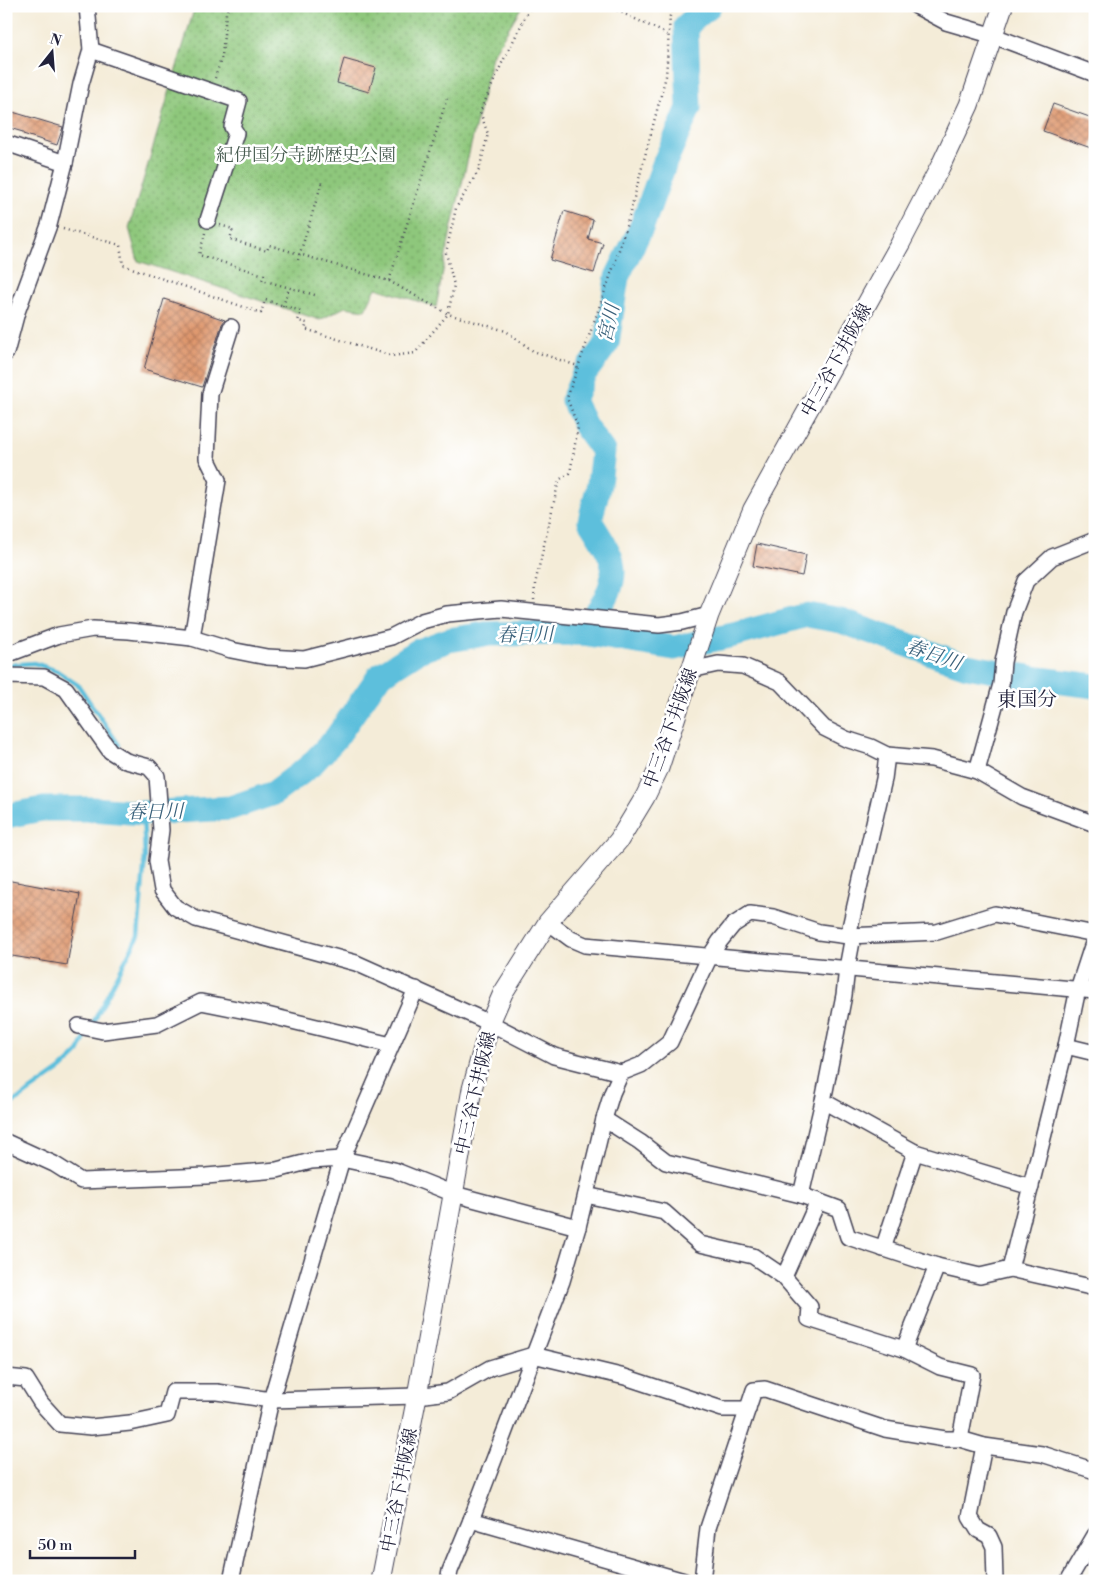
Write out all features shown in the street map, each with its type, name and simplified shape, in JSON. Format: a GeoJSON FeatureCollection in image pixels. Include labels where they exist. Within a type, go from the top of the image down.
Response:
{"type":"FeatureCollection","features":[{"type":"Feature","properties":{"kind":"main road","name":"中三谷下井阪線"},"geometry":{"type":"LineString","coordinates":[[381,1581],[417,1396],[472,1089],[490,1023],[507,986],[548,922],[618,840],[646,797],[659,768],[707,620],[753,509],[891,261],[940,167],[969,105],[1003,6]]}},
{"type":"Feature","properties":{"kind":"street"},"geometry":{"type":"LineString","coordinates":[[6,353],[12,310],[49,225],[65,164],[81,84],[91,50],[87,6]]}},
{"type":"Feature","properties":{"kind":"street"},"geometry":{"type":"LineString","coordinates":[[916,6],[946,22],[994,36],[1095,74]]}},
{"type":"Feature","properties":{"kind":"street"},"geometry":{"type":"LineString","coordinates":[[91,50],[239,101],[232,127],[236,133],[208,220]]}},
{"type":"Feature","properties":{"kind":"street"},"geometry":{"type":"LineString","coordinates":[[6,143],[65,164]]}},
{"type":"Feature","properties":{"kind":"street"},"geometry":{"type":"LineString","coordinates":[[192,638],[218,480],[207,458],[210,394],[231,327]]}},
{"type":"Feature","properties":{"kind":"street"},"geometry":{"type":"LineString","coordinates":[[977,771],[1002,684],[1002,662],[1014,612],[1026,582],[1052,557],[1095,540]]}},
{"type":"Feature","properties":{"kind":"street"},"geometry":{"type":"LineString","coordinates":[[6,655],[59,636],[93,629],[192,638],[231,650],[267,657],[304,659],[391,637],[422,621],[447,614],[501,608],[602,620],[659,624],[707,620]]}},
{"type":"Feature","properties":{"kind":"street"},"geometry":{"type":"LineString","coordinates":[[692,668],[718,664],[743,666],[780,682],[824,728],[846,739],[887,755],[932,759],[977,771],[1022,797],[1095,824]]}},
{"type":"Feature","properties":{"kind":"street"},"geometry":{"type":"LineString","coordinates":[[6,676],[44,676],[66,689],[110,751],[126,761],[149,767],[157,776],[161,830],[157,861],[162,890],[175,907],[196,919],[356,963],[490,1023],[554,1056],[621,1073],[641,1065],[670,1042],[710,956],[720,940],[733,925],[750,914],[772,917],[818,932],[851,936],[937,932],[995,914],[1095,936],[1078,989],[1066,1046],[1010,1269]]}},
{"type":"Feature","properties":{"kind":"street"},"geometry":{"type":"LineString","coordinates":[[801,1195],[823,1101],[844,995],[851,936],[884,779],[887,755]]}},
{"type":"Feature","properties":{"kind":"street"},"geometry":{"type":"LineString","coordinates":[[548,922],[571,940],[586,945],[1095,991]]}},
{"type":"Feature","properties":{"kind":"street"},"geometry":{"type":"LineString","coordinates":[[233,1580],[271,1400],[342,1160],[416,989]]}},
{"type":"Feature","properties":{"kind":"street"},"geometry":{"type":"LineString","coordinates":[[79,1026],[103,1031],[157,1024],[202,1002],[267,1015],[391,1045]]}},
{"type":"Feature","properties":{"kind":"street"},"geometry":{"type":"LineString","coordinates":[[1066,1046],[1095,1052]]}},
{"type":"Feature","properties":{"kind":"street"},"geometry":{"type":"LineString","coordinates":[[448,1581],[562,1281],[578,1227],[604,1119],[612,1093],[621,1073]]}},
{"type":"Feature","properties":{"kind":"street"},"geometry":{"type":"LineString","coordinates":[[823,1101],[915,1152],[1031,1187]]}},
{"type":"Feature","properties":{"kind":"street"},"geometry":{"type":"LineString","coordinates":[[604,1119],[640,1142],[666,1162],[801,1195],[838,1209],[848,1237],[937,1266],[980,1276],[1010,1269],[1095,1288]]}},
{"type":"Feature","properties":{"kind":"street"},"geometry":{"type":"LineString","coordinates":[[6,1142],[54,1164],[81,1181],[206,1176],[277,1170],[311,1161],[342,1160],[394,1170],[454,1194],[578,1227]]}},
{"type":"Feature","properties":{"kind":"street"},"geometry":{"type":"LineString","coordinates":[[883,1249],[915,1152]]}},
{"type":"Feature","properties":{"kind":"street"},"geometry":{"type":"LineString","coordinates":[[586,1195],[664,1212],[700,1244],[753,1256],[784,1277],[810,1307],[809,1319],[904,1349],[940,1367],[972,1375],[960,1439]]}},
{"type":"Feature","properties":{"kind":"street"},"geometry":{"type":"LineString","coordinates":[[784,1277],[818,1201]]}},
{"type":"Feature","properties":{"kind":"street"},"geometry":{"type":"LineString","coordinates":[[904,1349],[937,1266]]}},
{"type":"Feature","properties":{"kind":"street"},"geometry":{"type":"LineString","coordinates":[[6,1377],[26,1379],[42,1403],[60,1424],[91,1427],[120,1424],[167,1415],[173,1392],[217,1392],[271,1400],[417,1396],[448,1392],[490,1368],[533,1355],[625,1377],[722,1409],[748,1409]]}},
{"type":"Feature","properties":{"kind":"street"},"geometry":{"type":"LineString","coordinates":[[702,1581],[708,1528],[754,1390],[765,1389],[884,1429],[945,1439],[960,1439],[984,1446],[1042,1454],[1095,1471]]}},
{"type":"Feature","properties":{"kind":"street"},"geometry":{"type":"LineString","coordinates":[[984,1446],[970,1517],[978,1530],[989,1536],[994,1547],[995,1581]]}},
{"type":"Feature","properties":{"kind":"street"},"geometry":{"type":"LineString","coordinates":[[471,1520],[684,1581]]}},
{"type":"Feature","properties":{"kind":"street"},"geometry":{"type":"LineString","coordinates":[[1068,1581],[1095,1536]]}},
{"type":"Feature","properties":{"kind":"path"},"geometry":{"type":"LineString","coordinates":[[211,92],[222,56],[226,13],[230,6]]}},
{"type":"Feature","properties":{"kind":"path"},"geometry":{"type":"LineString","coordinates":[[49,225],[120,245],[123,265],[216,298],[261,313],[265,300],[301,311],[298,320],[307,323],[305,329],[392,356],[415,353],[448,314],[454,285],[446,253],[456,208],[480,170],[488,134],[480,112],[531,6]]}},
{"type":"Feature","properties":{"kind":"path"},"geometry":{"type":"LineString","coordinates":[[608,6],[669,35]]}},
{"type":"Feature","properties":{"kind":"path"},"geometry":{"type":"LineString","coordinates":[[534,611],[535,584],[559,480],[570,473],[578,428],[567,398],[616,260],[630,213],[666,76],[670,16],[674,6]]}},
{"type":"Feature","properties":{"kind":"path"},"geometry":{"type":"LineString","coordinates":[[389,281],[448,94]]}},
{"type":"Feature","properties":{"kind":"path"},"geometry":{"type":"LineString","coordinates":[[298,260],[322,182]]}},
{"type":"Feature","properties":{"kind":"path"},"geometry":{"type":"LineString","coordinates":[[315,295],[262,280],[264,275],[199,255],[208,220],[233,229],[230,239],[267,251],[268,245],[389,281],[448,314],[506,331],[533,351],[578,366]]}},
{"type":"Feature","properties":{"kind":"path"},"geometry":{"type":"LineString","coordinates":[[284,306],[289,288]]}},
{"type":"Feature","properties":{"kind":"green space","name":"紀伊国分寺跡歴史公園"},"geometry":{"type":"Polygon","coordinates":[[[195,6],[522,6],[492,56],[451,230],[436,307],[376,288],[365,310],[345,307],[320,320],[138,261],[129,228],[195,6]]]}},
{"type":"Feature","properties":{"kind":"building"},"geometry":{"type":"Polygon","coordinates":[[[344,59],[376,68],[369,92],[337,83],[344,59]]]}},
{"type":"Feature","properties":{"kind":"building"},"geometry":{"type":"Polygon","coordinates":[[[1053,104],[1095,119],[1095,134],[1091,148],[1043,131],[1053,104]]]}},
{"type":"Feature","properties":{"kind":"building"},"geometry":{"type":"Polygon","coordinates":[[[6,110],[63,127],[57,145],[6,127],[6,110]]]}},
{"type":"Feature","properties":{"kind":"building"},"geometry":{"type":"Polygon","coordinates":[[[564,211],[593,220],[588,239],[603,243],[594,273],[550,260],[564,211]]]}},
{"type":"Feature","properties":{"kind":"building"},"geometry":{"type":"Polygon","coordinates":[[[164,299],[225,320],[222,324],[202,387],[144,369],[164,299]]]}},
{"type":"Feature","properties":{"kind":"building"},"geometry":{"type":"Polygon","coordinates":[[[757,544],[806,555],[802,576],[753,566],[757,544]]]}},
{"type":"Feature","properties":{"kind":"building"},"geometry":{"type":"Polygon","coordinates":[[[6,880],[80,894],[67,965],[6,955],[6,880]]]}},
{"type":"Feature","properties":{"kind":"waterway","name":"宮川"},"geometry":{"type":"LineString","coordinates":[[583,633],[605,600],[612,582],[613,573],[609,554],[590,521],[599,484],[603,451],[585,426],[573,400],[584,374],[607,343],[617,277],[642,226],[665,162],[689,108],[686,26],[709,6]]}},
{"type":"Feature","properties":{"kind":"waterway","name":"春日川"},"geometry":{"type":"LineString","coordinates":[[6,816],[42,809],[92,809],[143,813],[230,808],[274,793],[310,766],[336,738],[379,676],[418,651],[449,640],[485,634],[583,633],[674,648],[738,634],[807,615],[841,621],[967,666],[1039,679],[1095,686]]}},
{"type":"Feature","properties":{"kind":"waterway"},"geometry":{"type":"LineString","coordinates":[[6,665],[34,663],[57,671],[78,685],[119,745]]}},
{"type":"Feature","properties":{"kind":"waterway"},"geometry":{"type":"LineString","coordinates":[[92,1025],[138,936],[145,857],[143,813]]}},
{"type":"Feature","properties":{"kind":"waterway"},"geometry":{"type":"LineString","coordinates":[[6,1108],[61,1069],[77,1054],[88,1032]]}},
{"type":"Feature","properties":{"kind":"district","name":"東国分"},"geometry":{"type":"Point","coordinates":[1027,699]}}]}
